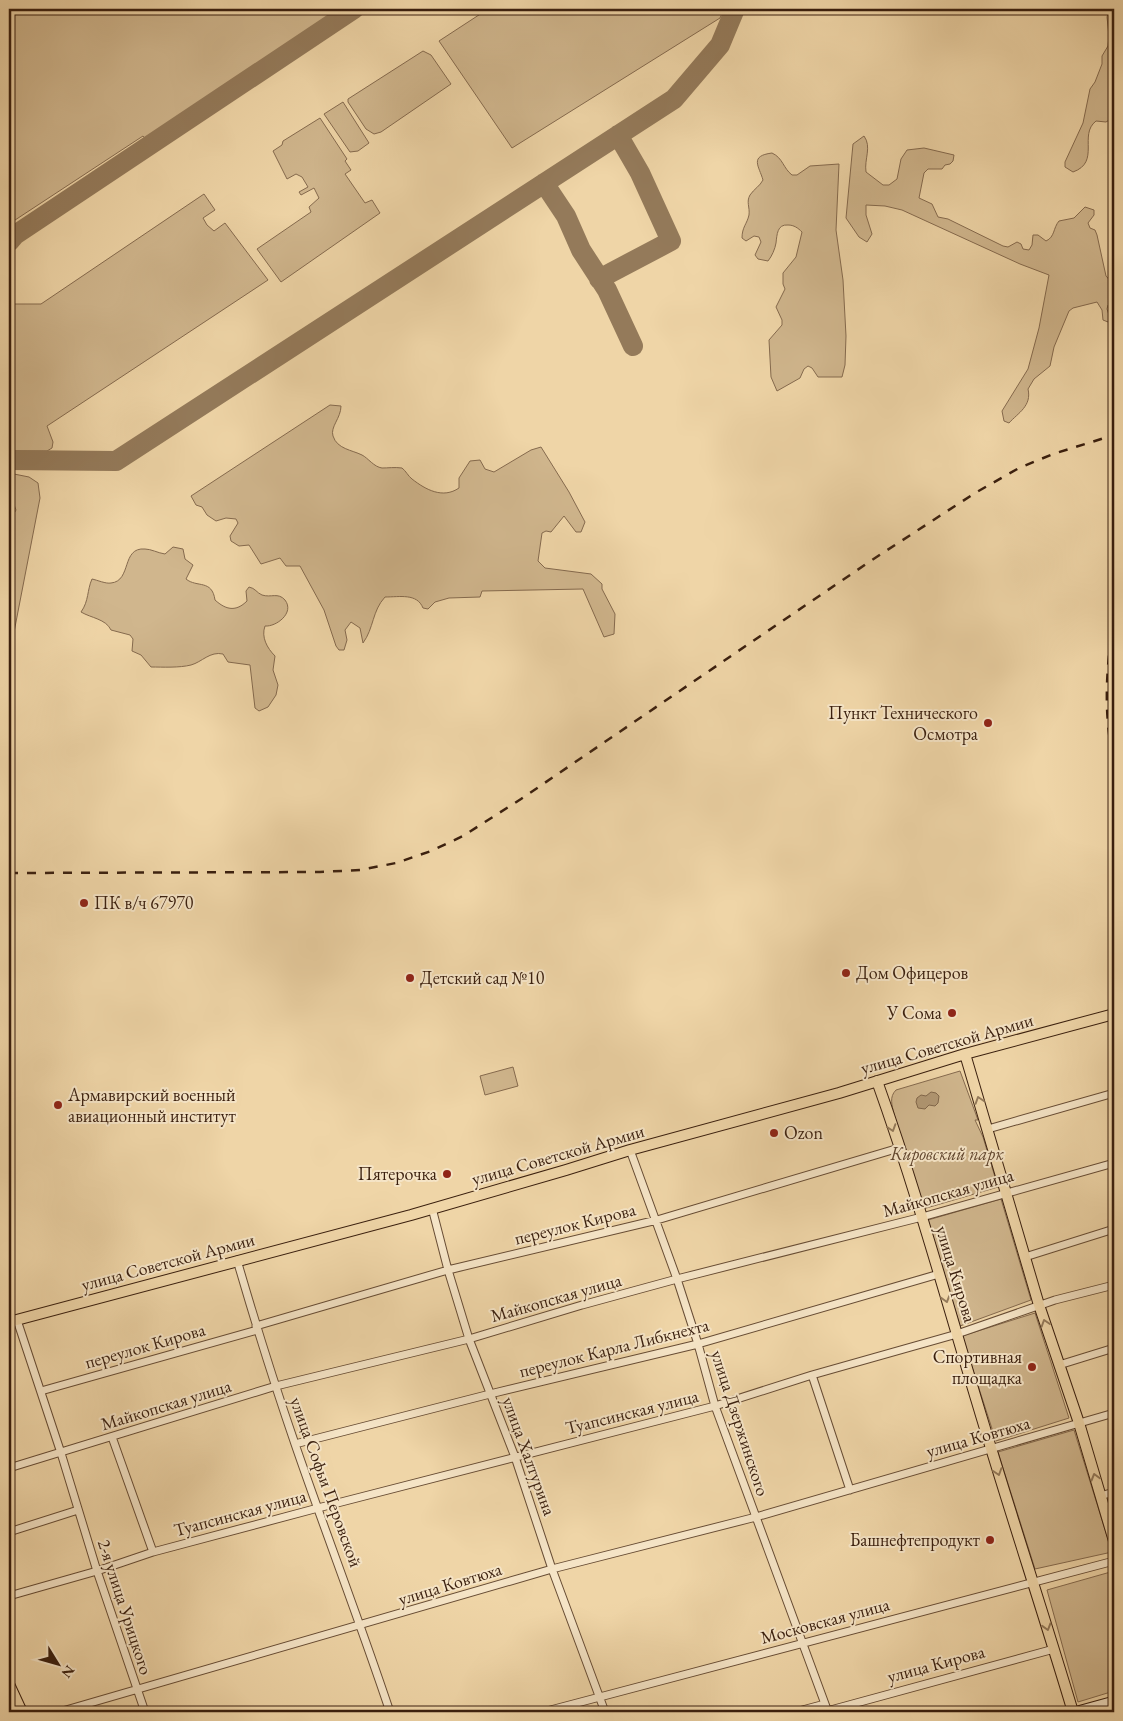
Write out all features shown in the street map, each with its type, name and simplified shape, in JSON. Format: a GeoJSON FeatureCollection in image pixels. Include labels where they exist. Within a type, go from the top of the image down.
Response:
{"type":"FeatureCollection","features":[{"type":"Feature","properties":{"kind":"main road","name":"улица Советской Армии"},"geometry":{"type":"LineString","coordinates":[[13,1321],[432,1208],[966,1054],[1114,1014]]}},
{"type":"Feature","properties":{"kind":"main road"},"geometry":{"type":"LineString","coordinates":[[966,1054],[1039,1305],[1079,1423],[1114,1541]]}},
{"type":"Feature","properties":{"kind":"main road","name":"улица Кирова"},"geometry":{"type":"LineString","coordinates":[[877,1081],[922,1217],[991,1449],[1034,1581],[1073,1712]]}},
{"type":"Feature","properties":{"kind":"main road"},"geometry":{"type":"LineString","coordinates":[[9,1684],[22,1712]]}},
{"type":"Feature","properties":{"kind":"main road"},"geometry":{"type":"LineString","coordinates":[[1073,1712],[1114,1701]]}},
{"type":"Feature","properties":{"kind":"street"},"geometry":{"type":"LineString","coordinates":[[988,1129],[1114,1094]]}},
{"type":"Feature","properties":{"kind":"street","name":"переулок Кирова"},"geometry":{"type":"LineString","coordinates":[[41,1392],[448,1270],[656,1220],[899,1148]]}},
{"type":"Feature","properties":{"kind":"street","name":"улица Дзержинского"},"geometry":{"type":"LineString","coordinates":[[630,1150],[677,1279],[715,1406],[826,1709]]}},
{"type":"Feature","properties":{"kind":"street","name":"Майкопская улица"},"geometry":{"type":"LineString","coordinates":[[9,1468],[276,1386],[470,1339],[677,1279],[922,1217],[1114,1163]]}},
{"type":"Feature","properties":{"kind":"street","name":"улица Халтурина"},"geometry":{"type":"LineString","coordinates":[[432,1208],[448,1270],[470,1339],[515,1457],[552,1569],[605,1712]]}},
{"type":"Feature","properties":{"kind":"street"},"geometry":{"type":"LineString","coordinates":[[1025,1257],[1114,1229]]}},
{"type":"Feature","properties":{"kind":"street","name":"улица Софьи Перовской"},"geometry":{"type":"LineString","coordinates":[[237,1260],[295,1444],[390,1712]]}},
{"type":"Feature","properties":{"kind":"street","name":"переулок Карла Либкнехта"},"geometry":{"type":"LineString","coordinates":[[295,1444],[490,1394],[698,1344],[939,1274]]}},
{"type":"Feature","properties":{"kind":"street","name":"Туапсинская улица"},"geometry":{"type":"LineString","coordinates":[[9,1596],[97,1571],[153,1552],[715,1406],[812,1375],[957,1334],[1039,1305],[1114,1285]]}},
{"type":"Feature","properties":{"kind":"street","name":"2-я улица Урицкого"},"geometry":{"type":"LineString","coordinates":[[13,1321],[41,1392],[97,1571],[145,1712]]}},
{"type":"Feature","properties":{"kind":"street"},"geometry":{"type":"LineString","coordinates":[[1059,1365],[1114,1348]]}},
{"type":"Feature","properties":{"kind":"street"},"geometry":{"type":"LineString","coordinates":[[812,1375],[850,1490]]}},
{"type":"Feature","properties":{"kind":"street","name":"улица Ковтюха"},"geometry":{"type":"LineString","coordinates":[[59,1712],[361,1626],[552,1569],[756,1517],[1114,1413]]}},
{"type":"Feature","properties":{"kind":"street"},"geometry":{"type":"LineString","coordinates":[[112,1437],[153,1552]]}},
{"type":"Feature","properties":{"kind":"street"},"geometry":{"type":"LineString","coordinates":[[1100,1496],[1114,1492]]}},
{"type":"Feature","properties":{"kind":"street"},"geometry":{"type":"LineString","coordinates":[[9,1532],[78,1510]]}},
{"type":"Feature","properties":{"kind":"street","name":"Московская улица"},"geometry":{"type":"LineString","coordinates":[[543,1712],[1114,1561]]}},
{"type":"Feature","properties":{"kind":"street","name":"улица Кирова"},"geometry":{"type":"LineString","coordinates":[[826,1709],[1054,1649]]}},
{"type":"Feature","properties":{"kind":"street"},"geometry":{"type":"LineString","coordinates":[[796,1712],[826,1709]]}},
{"type":"Feature","properties":{"kind":"green space"},"geometry":{"type":"Polygon","coordinates":[[[9,9],[345,9],[146,140],[143,136],[9,224],[9,9]]]}},
{"type":"Feature","properties":{"kind":"green space"},"geometry":{"type":"Polygon","coordinates":[[[488,9],[724,9],[720,18],[512,148],[439,41],[488,9]]]}},
{"type":"Feature","properties":{"kind":"green space"},"geometry":{"type":"Polygon","coordinates":[[[1109,9],[1114,9],[1114,117],[1106,122],[1096,121],[1091,127],[1086,162],[1081,168],[1073,172],[1065,167],[1065,162],[1083,123],[1090,89],[1095,82],[1102,64],[1102,56],[1108,46],[1107,17],[1109,9]]]}},
{"type":"Feature","properties":{"kind":"green space"},"geometry":{"type":"Polygon","coordinates":[[[423,51],[431,55],[451,84],[381,132],[374,134],[366,129],[348,102],[348,99],[423,51]]]}},
{"type":"Feature","properties":{"kind":"green space"},"geometry":{"type":"Polygon","coordinates":[[[343,102],[369,143],[358,151],[350,152],[324,114],[343,102]]]}},
{"type":"Feature","properties":{"kind":"green space"},"geometry":{"type":"Polygon","coordinates":[[[320,118],[347,159],[345,161],[351,170],[345,174],[365,203],[372,200],[380,213],[281,282],[257,249],[311,212],[309,207],[319,198],[314,188],[301,195],[299,192],[308,187],[302,177],[296,174],[287,179],[273,151],[282,145],[283,141],[320,118]]]}},
{"type":"Feature","properties":{"kind":"green space"},"geometry":{"type":"Polygon","coordinates":[[[864,136],[868,149],[866,172],[883,185],[889,185],[897,179],[901,159],[907,150],[924,148],[954,155],[953,161],[942,169],[928,169],[924,173],[919,198],[932,204],[938,217],[948,219],[1003,246],[1008,247],[1017,242],[1021,244],[1023,249],[1029,250],[1032,245],[1033,235],[1038,235],[1046,241],[1051,237],[1059,221],[1074,218],[1085,207],[1094,210],[1094,215],[1088,223],[1097,235],[1106,276],[1114,285],[1114,305],[1112,303],[1108,305],[1107,309],[1110,318],[1108,322],[1103,320],[1102,310],[1097,302],[1073,308],[1069,311],[1054,347],[1050,366],[1034,379],[1028,389],[1029,395],[1026,405],[1009,423],[1004,421],[1002,411],[1028,369],[1039,328],[1049,275],[1020,264],[902,210],[885,206],[866,205],[866,215],[872,234],[867,242],[859,237],[846,218],[853,144],[864,136]]]}},
{"type":"Feature","properties":{"kind":"green space"},"geometry":{"type":"Polygon","coordinates":[[[772,153],[776,155],[792,175],[797,175],[810,166],[839,164],[836,230],[843,280],[846,336],[845,365],[842,377],[818,377],[812,368],[808,366],[804,369],[800,378],[777,391],[771,377],[769,340],[782,325],[782,320],[776,307],[785,289],[783,273],[796,257],[802,232],[792,226],[782,226],[778,231],[776,245],[768,261],[758,259],[755,255],[761,242],[759,237],[754,236],[746,241],[742,238],[749,215],[749,198],[763,180],[757,162],[758,159],[765,154],[772,153]]]}},
{"type":"Feature","properties":{"kind":"green space"},"geometry":{"type":"Polygon","coordinates":[[[204,194],[215,210],[203,218],[207,225],[214,231],[225,223],[268,280],[47,426],[53,442],[52,448],[47,451],[9,451],[9,304],[41,304],[204,194]]]}},
{"type":"Feature","properties":{"kind":"green space"},"geometry":{"type":"Polygon","coordinates":[[[330,405],[341,406],[332,433],[338,444],[362,455],[379,467],[402,468],[417,483],[435,492],[447,493],[459,488],[459,478],[470,461],[480,460],[485,469],[494,472],[531,450],[541,447],[585,522],[581,532],[576,532],[564,516],[551,532],[546,531],[542,533],[538,561],[545,568],[591,574],[602,584],[602,589],[615,614],[614,634],[604,637],[583,589],[482,591],[480,597],[449,598],[435,602],[428,609],[423,608],[417,600],[412,598],[385,597],[378,608],[363,643],[360,628],[351,622],[345,630],[347,640],[344,650],[339,650],[324,610],[300,566],[286,566],[280,558],[261,564],[249,545],[239,546],[231,541],[230,536],[238,523],[236,519],[226,518],[216,521],[207,515],[202,507],[196,505],[191,496],[330,405]]]}},
{"type":"Feature","properties":{"kind":"green space"},"geometry":{"type":"Polygon","coordinates":[[[9,473],[29,477],[38,483],[40,498],[9,658],[9,522],[16,510],[9,496],[9,473]]]}},
{"type":"Feature","properties":{"kind":"green space"},"geometry":{"type":"Polygon","coordinates":[[[173,547],[183,549],[185,559],[193,565],[186,579],[190,582],[207,586],[211,589],[215,600],[227,608],[243,605],[247,601],[246,591],[249,587],[262,595],[280,596],[285,600],[288,610],[286,614],[279,622],[265,626],[264,630],[266,642],[275,656],[273,670],[278,685],[276,695],[268,707],[259,711],[255,708],[250,665],[228,662],[223,654],[218,653],[210,655],[195,664],[186,666],[151,667],[141,655],[132,651],[133,639],[130,635],[111,630],[106,623],[81,612],[92,579],[109,583],[118,581],[122,577],[129,558],[133,553],[138,550],[147,549],[165,554],[173,547]]]}},
{"type":"Feature","properties":{"kind":"green space"},"geometry":{"type":"Polygon","coordinates":[[[513,1067],[518,1086],[485,1095],[480,1076],[513,1067]]]}},
{"type":"Feature","properties":{"kind":"green space","name":"Кировский парк"},"geometry":{"type":"Polygon","coordinates":[[[960,1071],[978,1120],[975,1120],[983,1137],[998,1187],[923,1209],[894,1114],[892,1095],[896,1090],[960,1071]]]}},
{"type":"Feature","properties":{"kind":"green space"},"geometry":{"type":"Polygon","coordinates":[[[1001,1199],[1031,1300],[960,1326],[928,1220],[1001,1199]]]}},
{"type":"Feature","properties":{"kind":"green space"},"geometry":{"type":"Polygon","coordinates":[[[1035,1313],[1069,1418],[996,1441],[962,1336],[1035,1313]]]}},
{"type":"Feature","properties":{"kind":"green space"},"geometry":{"type":"Polygon","coordinates":[[[1074,1430],[1112,1552],[1035,1569],[998,1452],[1074,1430]]]}},
{"type":"Feature","properties":{"kind":"green space"},"geometry":{"type":"Polygon","coordinates":[[[1114,1571],[1114,1691],[1078,1702],[1047,1590],[1114,1571]]]}},
{"type":"Feature","properties":{"kind":"shaded area"},"geometry":{"type":"Polygon","coordinates":[[[931,1092],[939,1096],[938,1103],[935,1106],[929,1105],[925,1109],[918,1108],[917,1098],[921,1095],[926,1096],[931,1092]]]}},
{"type":"Feature","properties":{"kind":"taxiway"},"geometry":{"type":"LineString","coordinates":[[9,242],[15,235],[354,9]]}},
{"type":"Feature","properties":{"kind":"taxiway"},"geometry":{"type":"LineString","coordinates":[[9,460],[116,461],[674,99],[720,45],[735,9]]}},
{"type":"Feature","properties":{"kind":"taxiway"},"geometry":{"type":"LineString","coordinates":[[599,279],[671,241],[640,173],[618,135]]}},
{"type":"Feature","properties":{"kind":"taxiway"},"geometry":{"type":"LineString","coordinates":[[544,183],[566,216],[581,250],[607,290],[633,346]]}},
{"type":"Feature","properties":{"kind":"railway"},"geometry":{"type":"LineString","coordinates":[[9,873],[320,872],[360,870],[396,863],[431,851],[463,836],[521,799],[872,560],[975,493],[1019,468],[1053,454],[1114,435]]}},
{"type":"Feature","properties":{"kind":"railway"},"geometry":{"type":"LineString","coordinates":[[1114,620],[1107,690],[1108,726],[1114,761]]}},
{"type":"Feature","properties":{"kind":"place","name":"Пункт Технического Осмотра"},"geometry":{"type":"Point","coordinates":[988,723]}},
{"type":"Feature","properties":{"kind":"place","name":"ПК в/ч 67970"},"geometry":{"type":"Point","coordinates":[84,903]}},
{"type":"Feature","properties":{"kind":"place","name":"Дом Офицеров"},"geometry":{"type":"Point","coordinates":[846,973]}},
{"type":"Feature","properties":{"kind":"place","name":"Детский сад №10"},"geometry":{"type":"Point","coordinates":[410,978]}},
{"type":"Feature","properties":{"kind":"place","name":"У Сома"},"geometry":{"type":"Point","coordinates":[952,1013]}},
{"type":"Feature","properties":{"kind":"place","name":"Армавирский военный авиационный институт"},"geometry":{"type":"Point","coordinates":[58,1105]}},
{"type":"Feature","properties":{"kind":"place","name":"Ozon"},"geometry":{"type":"Point","coordinates":[774,1133]}},
{"type":"Feature","properties":{"kind":"place","name":"Пятерочка"},"geometry":{"type":"Point","coordinates":[447,1174]}},
{"type":"Feature","properties":{"kind":"place","name":"Спортивная площадка"},"geometry":{"type":"Point","coordinates":[1032,1367]}},
{"type":"Feature","properties":{"kind":"place","name":"Башнефтепродукт"},"geometry":{"type":"Point","coordinates":[990,1540]}}]}
